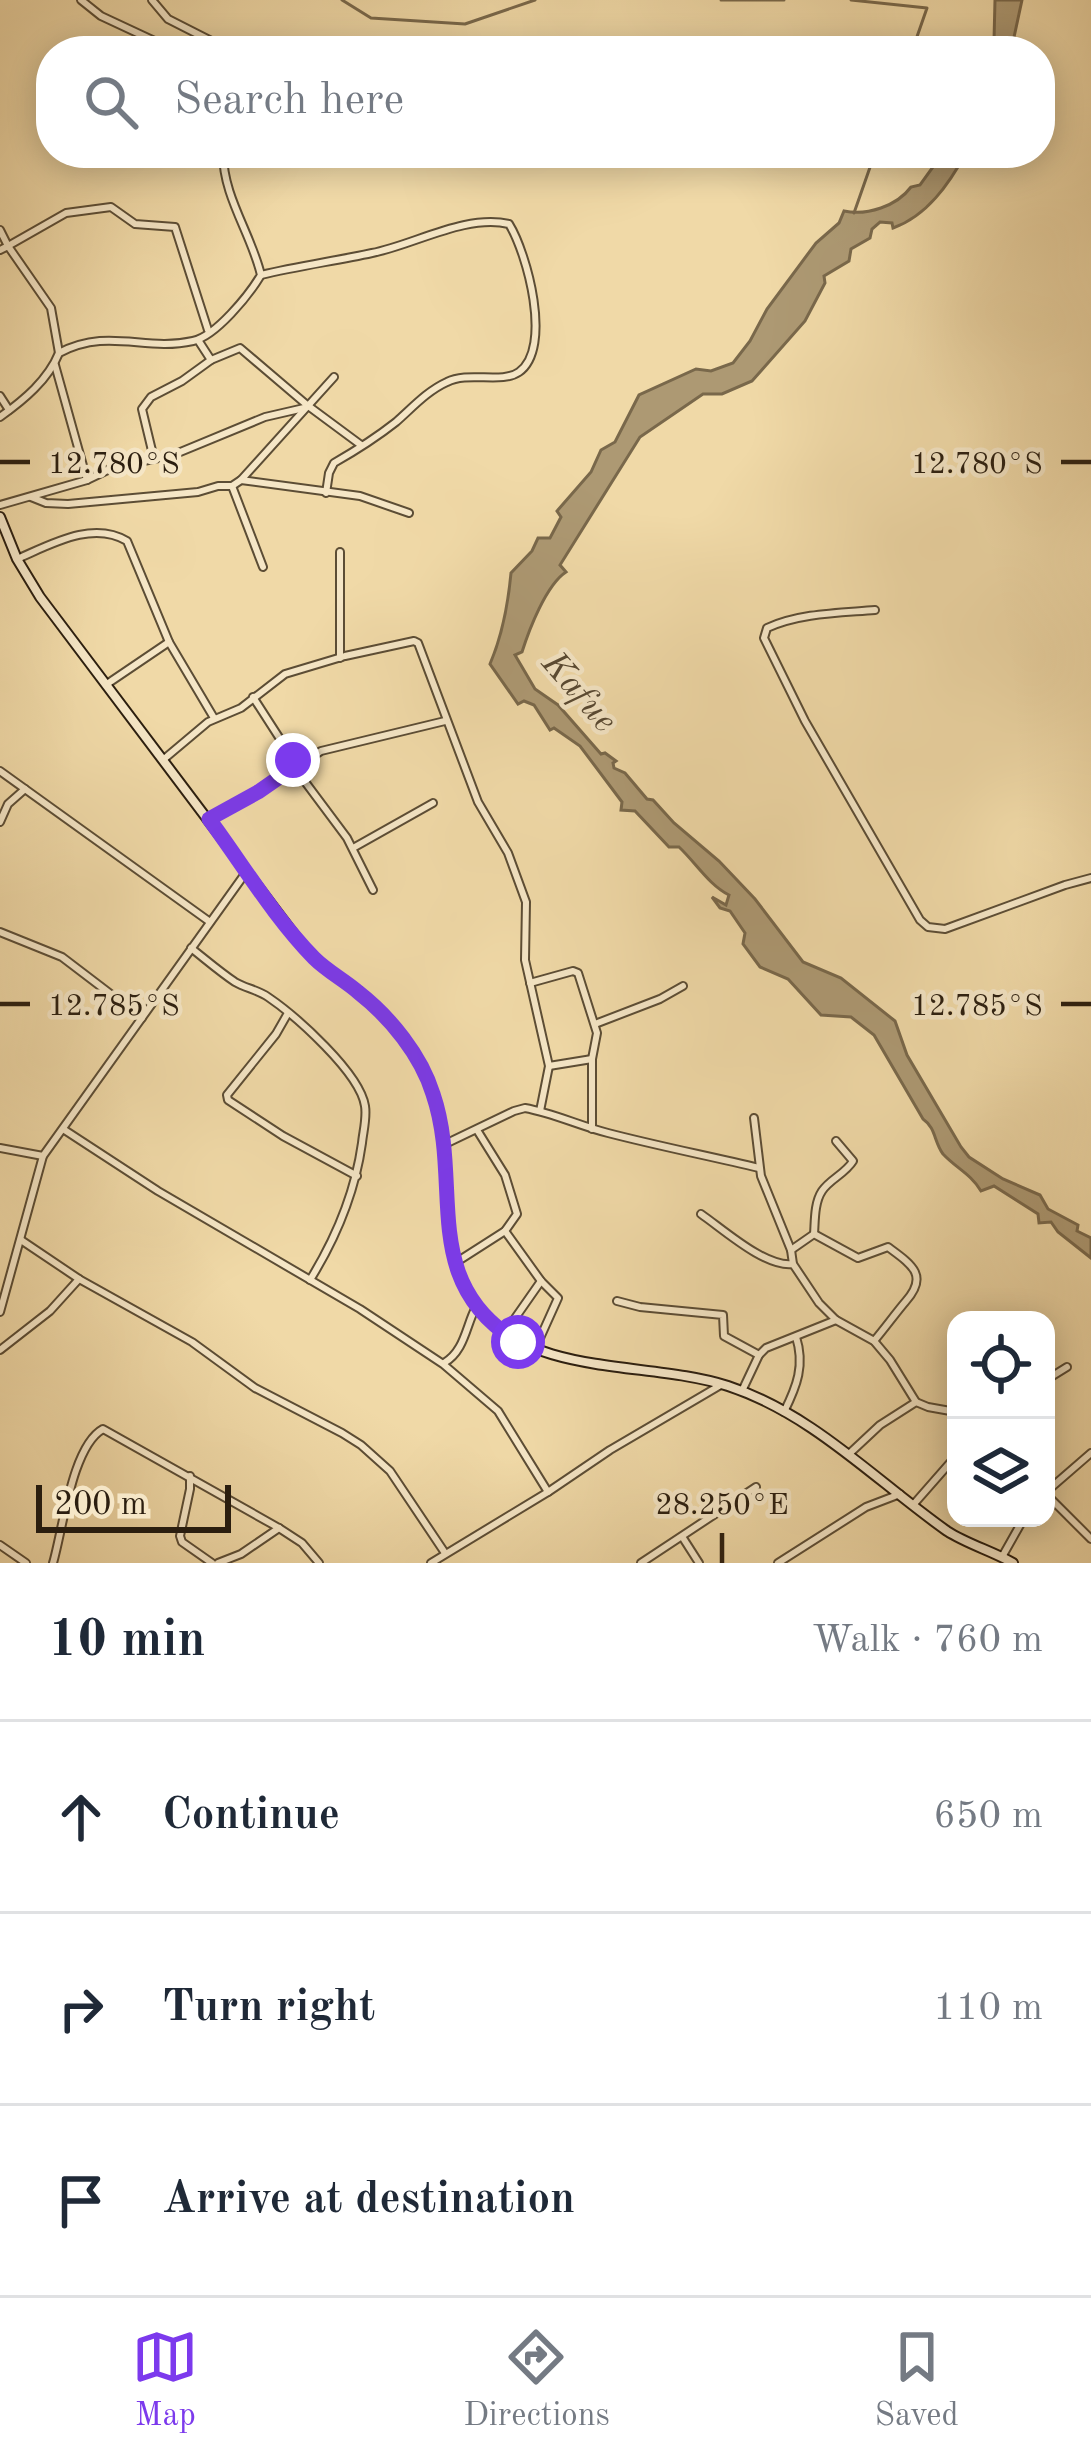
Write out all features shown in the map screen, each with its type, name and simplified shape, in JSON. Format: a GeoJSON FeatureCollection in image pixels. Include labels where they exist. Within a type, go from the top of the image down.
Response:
{"type":"FeatureCollection","features":[{"type":"Feature","properties":{"kind":"street"},"geometry":{"type":"LineString","coordinates":[[81,0],[100,16],[143,36]]}},
{"type":"Feature","properties":{"kind":"street"},"geometry":{"type":"LineString","coordinates":[[152,0],[168,20],[201,36]]}},
{"type":"Feature","properties":{"kind":"street"},"geometry":{"type":"LineString","coordinates":[[226,168],[229,191],[261,275]]}},
{"type":"Feature","properties":{"kind":"street"},"geometry":{"type":"LineString","coordinates":[[4,248],[66,213],[94,209],[117,209],[135,224],[172,226],[208,332]]}},
{"type":"Feature","properties":{"kind":"street"},"geometry":{"type":"LineString","coordinates":[[59,353],[97,339],[198,340],[237,308],[261,275],[377,253],[436,232],[484,223],[512,227],[536,321],[537,335],[528,362],[514,375],[451,380],[332,466],[326,493]]}},
{"type":"Feature","properties":{"kind":"street"},"geometry":{"type":"LineString","coordinates":[[0,230],[4,248],[46,298],[59,353],[55,365],[27,397],[0,417]]}},
{"type":"Feature","properties":{"kind":"street"},"geometry":{"type":"LineString","coordinates":[[198,340],[211,360]]}},
{"type":"Feature","properties":{"kind":"street"},"geometry":{"type":"LineString","coordinates":[[154,459],[143,404],[235,349],[244,349],[305,406],[361,445]]}},
{"type":"Feature","properties":{"kind":"street"},"geometry":{"type":"LineString","coordinates":[[55,365],[87,480]]}},
{"type":"Feature","properties":{"kind":"street"},"geometry":{"type":"LineString","coordinates":[[31,497],[68,504],[232,486],[334,377]]}},
{"type":"Feature","properties":{"kind":"street"},"geometry":{"type":"LineString","coordinates":[[0,396],[9,410]]}},
{"type":"Feature","properties":{"kind":"street"},"geometry":{"type":"LineString","coordinates":[[0,505],[87,480],[114,467],[186,450],[305,406]]}},
{"type":"Feature","properties":{"kind":"street"},"geometry":{"type":"LineString","coordinates":[[241,480],[360,496],[409,513]]}},
{"type":"Feature","properties":{"kind":"street"},"geometry":{"type":"LineString","coordinates":[[232,486],[263,567]]}},
{"type":"Feature","properties":{"kind":"street"},"geometry":{"type":"LineString","coordinates":[[0,517],[40,597],[247,871],[313,957],[371,1002],[423,1070],[434,1095],[454,1263],[476,1306],[504,1334],[534,1351],[742,1391],[849,1454],[952,1534],[1012,1563]]}},
{"type":"Feature","properties":{"kind":"street"},"geometry":{"type":"LineString","coordinates":[[17,559],[74,536],[96,533],[123,538],[170,642],[214,718]]}},
{"type":"Feature","properties":{"kind":"street"},"geometry":{"type":"LineString","coordinates":[[340,552],[340,658]]}},
{"type":"Feature","properties":{"kind":"street"},"geometry":{"type":"LineString","coordinates":[[875,610],[778,623],[767,628],[764,638],[920,920],[928,927],[945,929],[1091,878]]}},
{"type":"Feature","properties":{"kind":"street"},"geometry":{"type":"LineString","coordinates":[[107,684],[170,642]]}},
{"type":"Feature","properties":{"kind":"street"},"geometry":{"type":"LineString","coordinates":[[164,759],[214,718],[228,715],[292,670],[418,643],[478,802],[508,853],[526,902],[524,953],[549,1066],[540,1111]]}},
{"type":"Feature","properties":{"kind":"street"},"geometry":{"type":"LineString","coordinates":[[253,697],[294,767],[353,848],[373,890]]}},
{"type":"Feature","properties":{"kind":"street"},"geometry":{"type":"LineString","coordinates":[[209,819],[328,748],[445,721]]}},
{"type":"Feature","properties":{"kind":"street"},"geometry":{"type":"LineString","coordinates":[[0,771],[210,922]]}},
{"type":"Feature","properties":{"kind":"street"},"geometry":{"type":"LineString","coordinates":[[0,822],[8,804],[25,789]]}},
{"type":"Feature","properties":{"kind":"street"},"geometry":{"type":"LineString","coordinates":[[353,848],[433,803]]}},
{"type":"Feature","properties":{"kind":"street"},"geometry":{"type":"LineString","coordinates":[[0,1312],[44,1156],[247,871]]}},
{"type":"Feature","properties":{"kind":"street"},"geometry":{"type":"LineString","coordinates":[[0,932],[62,957],[142,1018]]}},
{"type":"Feature","properties":{"kind":"street"},"geometry":{"type":"LineString","coordinates":[[190,948],[239,985],[264,995],[288,1013],[323,1044],[359,1090],[365,1109],[357,1176],[310,1280]]}},
{"type":"Feature","properties":{"kind":"street"},"geometry":{"type":"LineString","coordinates":[[530,983],[576,972],[596,1024],[592,1129]]}},
{"type":"Feature","properties":{"kind":"street"},"geometry":{"type":"LineString","coordinates":[[596,1024],[683,986]]}},
{"type":"Feature","properties":{"kind":"street"},"geometry":{"type":"LineString","coordinates":[[288,1013],[227,1098],[283,1136],[357,1176]]}},
{"type":"Feature","properties":{"kind":"street"},"geometry":{"type":"LineString","coordinates":[[549,1066],[592,1059]]}},
{"type":"Feature","properties":{"kind":"street"},"geometry":{"type":"LineString","coordinates":[[442,1146],[525,1108],[666,1149],[759,1168]]}},
{"type":"Feature","properties":{"kind":"street"},"geometry":{"type":"LineString","coordinates":[[754,1118],[759,1168],[770,1204],[794,1264],[819,1303],[836,1320],[874,1341],[916,1402],[947,1410]]}},
{"type":"Feature","properties":{"kind":"street"},"geometry":{"type":"LineString","coordinates":[[63,1129],[158,1191],[361,1309],[443,1364],[498,1411],[548,1492]]}},
{"type":"Feature","properties":{"kind":"street"},"geometry":{"type":"LineString","coordinates":[[454,1263],[505,1231],[516,1216],[505,1175],[477,1130]]}},
{"type":"Feature","properties":{"kind":"street"},"geometry":{"type":"LineString","coordinates":[[814,1234],[822,1190],[853,1162],[836,1141]]}},
{"type":"Feature","properties":{"kind":"street"},"geometry":{"type":"LineString","coordinates":[[0,1148],[44,1156]]}},
{"type":"Feature","properties":{"kind":"street"},"geometry":{"type":"LineString","coordinates":[[701,1214],[770,1261],[794,1264]]}},
{"type":"Feature","properties":{"kind":"street"},"geometry":{"type":"LineString","coordinates":[[505,1231],[558,1299],[534,1351]]}},
{"type":"Feature","properties":{"kind":"street"},"geometry":{"type":"LineString","coordinates":[[791,1250],[814,1234]]}},
{"type":"Feature","properties":{"kind":"street"},"geometry":{"type":"LineString","coordinates":[[814,1234],[857,1258],[888,1247],[916,1272],[916,1291],[874,1341]]}},
{"type":"Feature","properties":{"kind":"street"},"geometry":{"type":"LineString","coordinates":[[21,1240],[79,1279],[192,1342],[255,1388],[361,1445],[390,1471],[446,1553]]}},
{"type":"Feature","properties":{"kind":"street"},"geometry":{"type":"LineString","coordinates":[[0,1350],[50,1311],[79,1279]]}},
{"type":"Feature","properties":{"kind":"street"},"geometry":{"type":"LineString","coordinates":[[504,1334],[541,1281]]}},
{"type":"Feature","properties":{"kind":"street"},"geometry":{"type":"LineString","coordinates":[[617,1301],[723,1315],[724,1336],[759,1355]]}},
{"type":"Feature","properties":{"kind":"street"},"geometry":{"type":"LineString","coordinates":[[443,1364],[464,1342],[476,1306]]}},
{"type":"Feature","properties":{"kind":"street"},"geometry":{"type":"LineString","coordinates":[[742,1391],[759,1355],[836,1320]]}},
{"type":"Feature","properties":{"kind":"street"},"geometry":{"type":"LineString","coordinates":[[784,1412],[801,1366],[796,1337]]}},
{"type":"Feature","properties":{"kind":"street"},"geometry":{"type":"LineString","coordinates":[[1055,1374],[1067,1367]]}},
{"type":"Feature","properties":{"kind":"street"},"geometry":{"type":"LineString","coordinates":[[431,1563],[722,1384]]}},
{"type":"Feature","properties":{"kind":"street"},"geometry":{"type":"LineString","coordinates":[[849,1454],[916,1402]]}},
{"type":"Feature","properties":{"kind":"street"},"geometry":{"type":"LineString","coordinates":[[53,1563],[74,1477],[87,1448],[103,1429],[279,1528],[302,1543],[319,1563]]}},
{"type":"Feature","properties":{"kind":"street"},"geometry":{"type":"LineString","coordinates":[[1055,1485],[1091,1454]]}},
{"type":"Feature","properties":{"kind":"street"},"geometry":{"type":"LineString","coordinates":[[913,1505],[947,1466]]}},
{"type":"Feature","properties":{"kind":"street"},"geometry":{"type":"LineString","coordinates":[[190,1476],[180,1539],[215,1563],[242,1553],[279,1528]]}},
{"type":"Feature","properties":{"kind":"street"},"geometry":{"type":"LineString","coordinates":[[641,1563],[756,1487]]}},
{"type":"Feature","properties":{"kind":"street"},"geometry":{"type":"LineString","coordinates":[[778,1563],[866,1507],[901,1494]]}},
{"type":"Feature","properties":{"kind":"street"},"geometry":{"type":"LineString","coordinates":[[1055,1502],[1091,1538]]}},
{"type":"Feature","properties":{"kind":"street"},"geometry":{"type":"LineString","coordinates":[[1002,1557],[1019,1527]]}},
{"type":"Feature","properties":{"kind":"street"},"geometry":{"type":"LineString","coordinates":[[682,1538],[699,1563]]}},
{"type":"Feature","properties":{"kind":"street"},"geometry":{"type":"LineString","coordinates":[[0,1545],[26,1563]]}},
{"type":"Feature","properties":{"kind":"shaded area"},"geometry":{"type":"Polygon","coordinates":[[[995,0],[1022,0],[1014,36],[994,36],[995,0]]]}},
{"type":"Feature","properties":{"kind":"shaded area"},"geometry":{"type":"Polygon","coordinates":[[[932,168],[957,168],[916,216],[893,228],[892,223],[880,222],[870,238],[851,249],[849,261],[824,276],[825,283],[805,321],[752,381],[722,394],[703,394],[640,437],[560,565],[566,572],[545,597],[522,652],[515,655],[535,689],[558,705],[601,754],[616,761],[614,768],[719,861],[803,962],[841,978],[895,1021],[907,1055],[969,1157],[1040,1195],[1048,1209],[1078,1225],[1077,1231],[1091,1238],[1091,1258],[1051,1222],[1039,1223],[1038,1214],[994,1186],[981,1191],[948,1159],[874,1035],[851,1017],[821,1015],[788,979],[760,967],[743,944],[745,933],[730,911],[720,908],[712,897],[726,905],[729,895],[679,847],[669,847],[635,811],[621,810],[622,802],[580,746],[554,728],[550,730],[534,705],[518,704],[490,664],[511,573],[538,538],[550,538],[561,517],[557,511],[591,472],[601,450],[615,442],[639,395],[696,369],[711,371],[733,363],[767,309],[844,211],[881,208],[920,185],[932,168]]]}},
{"type":"Feature","properties":{"kind":"waterway"},"geometry":{"type":"LineString","coordinates":[[342,0],[371,18],[465,24],[535,0]]}},
{"type":"Feature","properties":{"kind":"waterway"},"geometry":{"type":"LineString","coordinates":[[721,0],[784,0]]}},
{"type":"Feature","properties":{"kind":"waterway"},"geometry":{"type":"LineString","coordinates":[[851,0],[927,8],[917,36]]}},
{"type":"Feature","properties":{"kind":"waterway"},"geometry":{"type":"LineString","coordinates":[[854,213],[870,168]]}},
{"type":"Feature","properties":{"kind":"route"},"geometry":{"type":"LineString","coordinates":[[293,760],[294,767],[278,780],[209,819],[313,957],[371,1002],[423,1070],[437,1107],[454,1263],[482,1314],[518,1342]]}},
{"type":"Feature","properties":{"kind":"water label","name":"Kafue"},"geometry":{"type":"Point","coordinates":[578,693]}}]}
